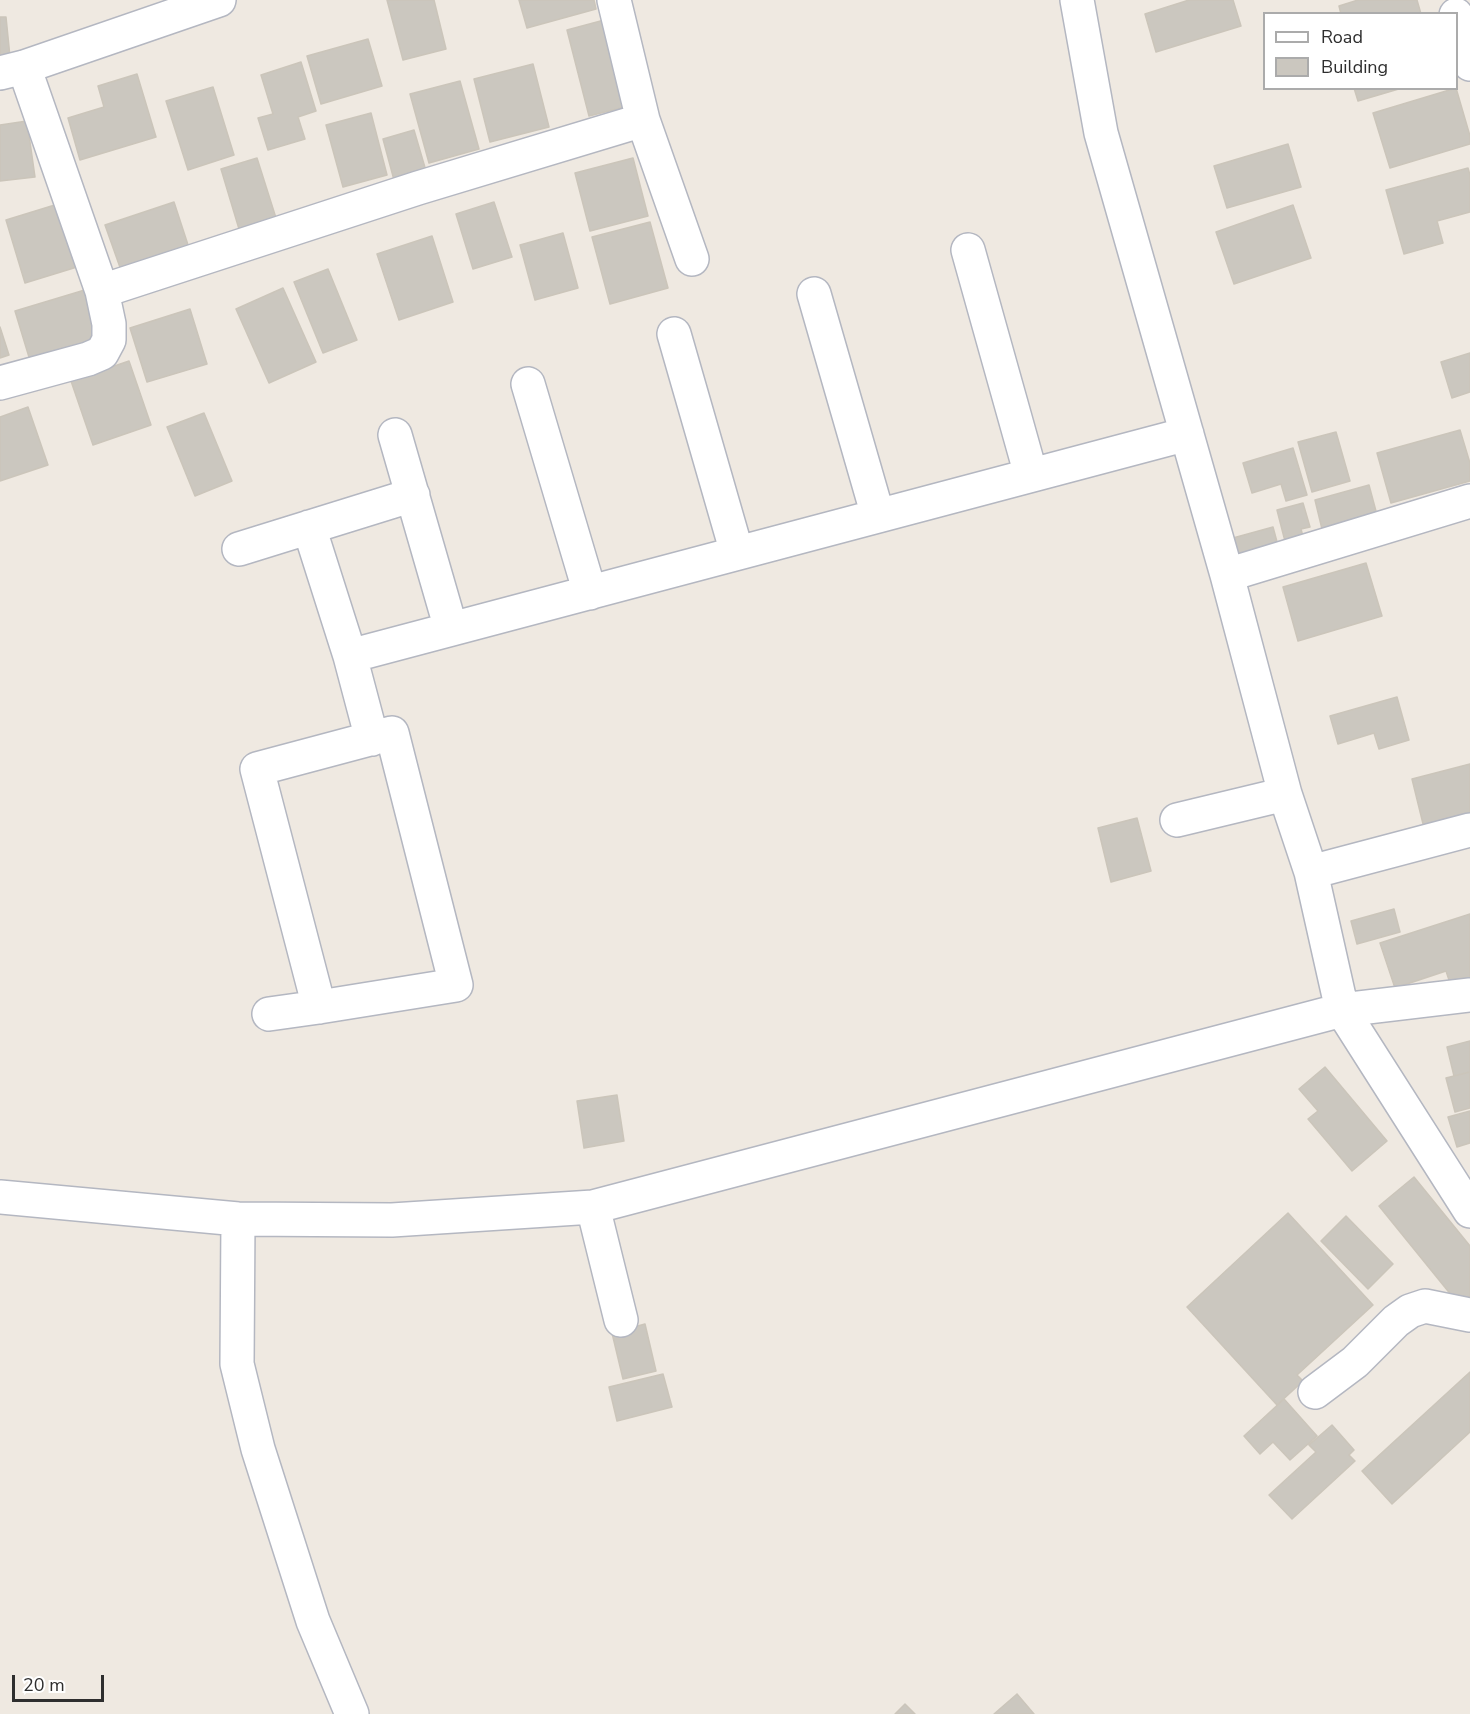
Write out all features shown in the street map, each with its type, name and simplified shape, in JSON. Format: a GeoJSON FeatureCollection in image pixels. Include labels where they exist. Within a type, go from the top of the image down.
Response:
{"type":"FeatureCollection","features":[{"type":"Feature","properties":{"kind":"street"},"geometry":{"type":"LineString","coordinates":[[0,383],[78,362],[102,353],[109,340],[109,324],[102,291],[12,70],[219,0]]}},
{"type":"Feature","properties":{"kind":"street"},"geometry":{"type":"LineString","coordinates":[[614,0],[643,120],[692,259]]}},
{"type":"Feature","properties":{"kind":"street"},"geometry":{"type":"LineString","coordinates":[[1077,0],[1101,133],[1227,575],[1285,794],[1311,873],[1342,1010],[1470,1211]]}},
{"type":"Feature","properties":{"kind":"street"},"geometry":{"type":"LineString","coordinates":[[1458,21],[1470,64]]}},
{"type":"Feature","properties":{"kind":"street"},"geometry":{"type":"LineString","coordinates":[[102,291],[418,188],[643,120]]}},
{"type":"Feature","properties":{"kind":"street"},"geometry":{"type":"LineString","coordinates":[[968,250],[1031,475]]}},
{"type":"Feature","properties":{"kind":"street"},"geometry":{"type":"LineString","coordinates":[[814,294],[878,516]]}},
{"type":"Feature","properties":{"kind":"street"},"geometry":{"type":"LineString","coordinates":[[674,334],[737,553]]}},
{"type":"Feature","properties":{"kind":"street"},"geometry":{"type":"LineString","coordinates":[[528,384],[590,593]]}},
{"type":"Feature","properties":{"kind":"street"},"geometry":{"type":"LineString","coordinates":[[350,656],[1187,434]]}},
{"type":"Feature","properties":{"kind":"street"},"geometry":{"type":"LineString","coordinates":[[395,435],[451,629]]}},
{"type":"Feature","properties":{"kind":"street"},"geometry":{"type":"LineString","coordinates":[[239,549],[412,495]]}},
{"type":"Feature","properties":{"kind":"street"},"geometry":{"type":"LineString","coordinates":[[1227,575],[1470,501]]}},
{"type":"Feature","properties":{"kind":"street"},"geometry":{"type":"LineString","coordinates":[[309,527],[350,656],[372,739]]}},
{"type":"Feature","properties":{"kind":"street"},"geometry":{"type":"LineString","coordinates":[[269,1014],[319,1007],[456,985],[392,733],[257,769],[319,1007]]}},
{"type":"Feature","properties":{"kind":"street"},"geometry":{"type":"LineString","coordinates":[[1177,819],[1285,794]]}},
{"type":"Feature","properties":{"kind":"street"},"geometry":{"type":"LineString","coordinates":[[1311,873],[1470,830]]}},
{"type":"Feature","properties":{"kind":"street"},"geometry":{"type":"LineString","coordinates":[[0,1197],[238,1219],[392,1220],[593,1207],[1342,1010],[1470,995]]}},
{"type":"Feature","properties":{"kind":"street"},"geometry":{"type":"LineString","coordinates":[[593,1207],[621,1320]]}},
{"type":"Feature","properties":{"kind":"street"},"geometry":{"type":"LineString","coordinates":[[238,1219],[237,1364],[258,1449],[313,1621],[352,1714]]}},
{"type":"Feature","properties":{"kind":"street"},"geometry":{"type":"LineString","coordinates":[[1316,1392],[1355,1362],[1396,1321],[1410,1311],[1425,1306],[1470,1316]]}},
{"type":"Feature","properties":{"kind":"building"},"geometry":{"type":"Polygon","coordinates":[[[387,0],[434,0],[446,49],[403,60],[387,0]]]}},
{"type":"Feature","properties":{"kind":"building"},"geometry":{"type":"Polygon","coordinates":[[[519,0],[594,0],[596,9],[527,28],[519,0]]]}},
{"type":"Feature","properties":{"kind":"building"},"geometry":{"type":"Polygon","coordinates":[[[1189,0],[1233,0],[1241,26],[1156,52],[1145,14],[1189,0]]]}},
{"type":"Feature","properties":{"kind":"building"},"geometry":{"type":"Polygon","coordinates":[[[1358,0],[1417,0],[1420,12],[1340,12],[1339,6],[1358,0]]]}},
{"type":"Feature","properties":{"kind":"building"},"geometry":{"type":"Polygon","coordinates":[[[0,17],[6,17],[11,67],[0,68],[0,17]]]}},
{"type":"Feature","properties":{"kind":"building"},"geometry":{"type":"Polygon","coordinates":[[[608,19],[629,106],[589,116],[567,30],[608,19]]]}},
{"type":"Feature","properties":{"kind":"building"},"geometry":{"type":"Polygon","coordinates":[[[368,39],[382,86],[321,104],[307,56],[368,39]]]}},
{"type":"Feature","properties":{"kind":"building"},"geometry":{"type":"Polygon","coordinates":[[[301,62],[316,111],[298,117],[305,139],[268,150],[258,118],[273,114],[261,75],[301,62]]]}},
{"type":"Feature","properties":{"kind":"building"},"geometry":{"type":"Polygon","coordinates":[[[533,64],[549,127],[490,142],[474,79],[533,64]]]}},
{"type":"Feature","properties":{"kind":"building"},"geometry":{"type":"Polygon","coordinates":[[[137,74],[156,137],[80,160],[68,118],[104,107],[98,86],[137,74]]]}},
{"type":"Feature","properties":{"kind":"building"},"geometry":{"type":"Polygon","coordinates":[[[460,81],[479,149],[429,163],[410,94],[460,81]]]}},
{"type":"Feature","properties":{"kind":"building"},"geometry":{"type":"Polygon","coordinates":[[[213,87],[234,155],[188,170],[166,101],[213,87]]]}},
{"type":"Feature","properties":{"kind":"building"},"geometry":{"type":"Polygon","coordinates":[[[1355,90],[1395,90],[1358,101],[1355,90]]]}},
{"type":"Feature","properties":{"kind":"building"},"geometry":{"type":"Polygon","coordinates":[[[1449,90],[1457,90],[1470,136],[1470,144],[1390,168],[1373,113],[1449,90]]]}},
{"type":"Feature","properties":{"kind":"building"},"geometry":{"type":"Polygon","coordinates":[[[371,113],[387,175],[343,187],[326,125],[371,113]]]}},
{"type":"Feature","properties":{"kind":"building"},"geometry":{"type":"Polygon","coordinates":[[[27,121],[35,177],[0,181],[0,125],[27,121]]]}},
{"type":"Feature","properties":{"kind":"building"},"geometry":{"type":"Polygon","coordinates":[[[414,130],[426,171],[394,180],[383,139],[414,130]]]}},
{"type":"Feature","properties":{"kind":"building"},"geometry":{"type":"Polygon","coordinates":[[[1288,144],[1301,187],[1227,208],[1214,166],[1288,144]]]}},
{"type":"Feature","properties":{"kind":"building"},"geometry":{"type":"Polygon","coordinates":[[[257,158],[276,218],[239,229],[221,169],[257,158]]]}},
{"type":"Feature","properties":{"kind":"building"},"geometry":{"type":"Polygon","coordinates":[[[633,158],[648,216],[590,231],[575,173],[633,158]]]}},
{"type":"Feature","properties":{"kind":"building"},"geometry":{"type":"Polygon","coordinates":[[[1468,168],[1470,212],[1437,221],[1443,243],[1404,254],[1386,190],[1468,168]]]}},
{"type":"Feature","properties":{"kind":"building"},"geometry":{"type":"Polygon","coordinates":[[[174,202],[190,251],[122,273],[105,225],[174,202]]]}},
{"type":"Feature","properties":{"kind":"building"},"geometry":{"type":"Polygon","coordinates":[[[494,202],[512,257],[473,269],[456,214],[494,202]]]}},
{"type":"Feature","properties":{"kind":"building"},"geometry":{"type":"Polygon","coordinates":[[[58,204],[77,267],[25,283],[6,220],[58,204]]]}},
{"type":"Feature","properties":{"kind":"building"},"geometry":{"type":"Polygon","coordinates":[[[1293,205],[1311,258],[1234,284],[1216,232],[1293,205]]]}},
{"type":"Feature","properties":{"kind":"building"},"geometry":{"type":"Polygon","coordinates":[[[650,222],[668,288],[610,304],[592,237],[650,222]]]}},
{"type":"Feature","properties":{"kind":"building"},"geometry":{"type":"Polygon","coordinates":[[[563,233],[578,288],[535,300],[520,245],[563,233]]]}},
{"type":"Feature","properties":{"kind":"building"},"geometry":{"type":"Polygon","coordinates":[[[432,236],[453,302],[399,320],[377,254],[432,236]]]}},
{"type":"Feature","properties":{"kind":"building"},"geometry":{"type":"Polygon","coordinates":[[[328,269],[357,340],[323,353],[294,282],[328,269]]]}},
{"type":"Feature","properties":{"kind":"building"},"geometry":{"type":"Polygon","coordinates":[[[283,288],[316,362],[269,383],[236,309],[283,288]]]}},
{"type":"Feature","properties":{"kind":"building"},"geometry":{"type":"Polygon","coordinates":[[[88,289],[105,344],[32,367],[15,311],[88,289]]]}},
{"type":"Feature","properties":{"kind":"building"},"geometry":{"type":"Polygon","coordinates":[[[190,309],[207,364],[147,382],[130,328],[190,309]]]}},
{"type":"Feature","properties":{"kind":"building"},"geometry":{"type":"Polygon","coordinates":[[[0,327],[9,355],[0,358],[0,327]]]}},
{"type":"Feature","properties":{"kind":"building"},"geometry":{"type":"Polygon","coordinates":[[[1470,353],[1470,392],[1452,398],[1441,362],[1470,353]]]}},
{"type":"Feature","properties":{"kind":"building"},"geometry":{"type":"Polygon","coordinates":[[[129,361],[151,425],[93,445],[71,381],[129,361]]]}},
{"type":"Feature","properties":{"kind":"building"},"geometry":{"type":"Polygon","coordinates":[[[28,407],[48,465],[0,481],[0,417],[28,407]]]}},
{"type":"Feature","properties":{"kind":"building"},"geometry":{"type":"Polygon","coordinates":[[[204,413],[232,481],[195,496],[167,427],[204,413]]]}},
{"type":"Feature","properties":{"kind":"building"},"geometry":{"type":"Polygon","coordinates":[[[1460,430],[1470,463],[1470,481],[1391,503],[1377,453],[1460,430]]]}},
{"type":"Feature","properties":{"kind":"building"},"geometry":{"type":"Polygon","coordinates":[[[1336,432],[1350,481],[1312,492],[1298,442],[1336,432]]]}},
{"type":"Feature","properties":{"kind":"building"},"geometry":{"type":"Polygon","coordinates":[[[1293,448],[1307,495],[1286,501],[1281,484],[1252,493],[1243,463],[1293,448]]]}},
{"type":"Feature","properties":{"kind":"building"},"geometry":{"type":"Polygon","coordinates":[[[1369,485],[1377,515],[1322,529],[1315,500],[1369,485]]]}},
{"type":"Feature","properties":{"kind":"building"},"geometry":{"type":"Polygon","coordinates":[[[1303,503],[1310,527],[1301,529],[1306,548],[1288,553],[1277,510],[1303,503]]]}},
{"type":"Feature","properties":{"kind":"building"},"geometry":{"type":"Polygon","coordinates":[[[1273,527],[1280,553],[1240,564],[1233,538],[1273,527]]]}},
{"type":"Feature","properties":{"kind":"building"},"geometry":{"type":"Polygon","coordinates":[[[1366,563],[1382,616],[1298,641],[1283,587],[1366,563]]]}},
{"type":"Feature","properties":{"kind":"building"},"geometry":{"type":"Polygon","coordinates":[[[1397,697],[1409,740],[1379,749],[1374,733],[1338,744],[1330,716],[1397,697]]]}},
{"type":"Feature","properties":{"kind":"building"},"geometry":{"type":"Polygon","coordinates":[[[1470,764],[1470,824],[1426,836],[1412,779],[1470,764]]]}},
{"type":"Feature","properties":{"kind":"building"},"geometry":{"type":"Polygon","coordinates":[[[1137,818],[1151,871],[1111,882],[1098,828],[1137,818]]]}},
{"type":"Feature","properties":{"kind":"building"},"geometry":{"type":"Polygon","coordinates":[[[1394,909],[1400,932],[1357,944],[1351,921],[1394,909]]]}},
{"type":"Feature","properties":{"kind":"building"},"geometry":{"type":"Polygon","coordinates":[[[1470,914],[1470,980],[1451,986],[1446,971],[1395,988],[1380,943],[1470,914]]]}},
{"type":"Feature","properties":{"kind":"building"},"geometry":{"type":"Polygon","coordinates":[[[1470,1041],[1470,1072],[1454,1076],[1447,1047],[1470,1041]]]}},
{"type":"Feature","properties":{"kind":"building"},"geometry":{"type":"Polygon","coordinates":[[[1325,1067],[1387,1141],[1352,1171],[1308,1119],[1318,1111],[1299,1089],[1325,1067]]]}},
{"type":"Feature","properties":{"kind":"building"},"geometry":{"type":"Polygon","coordinates":[[[1470,1072],[1470,1108],[1455,1112],[1446,1078],[1470,1072]]]}},
{"type":"Feature","properties":{"kind":"building"},"geometry":{"type":"Polygon","coordinates":[[[617,1095],[624,1141],[584,1148],[577,1101],[617,1095]]]}},
{"type":"Feature","properties":{"kind":"building"},"geometry":{"type":"Polygon","coordinates":[[[1470,1111],[1470,1143],[1457,1147],[1448,1117],[1470,1111]]]}},
{"type":"Feature","properties":{"kind":"building"},"geometry":{"type":"Polygon","coordinates":[[[1414,1177],[1470,1246],[1470,1308],[1465,1312],[1379,1206],[1414,1177]]]}},
{"type":"Feature","properties":{"kind":"building"},"geometry":{"type":"Polygon","coordinates":[[[1288,1213],[1373,1305],[1297,1375],[1303,1381],[1277,1405],[1187,1307],[1288,1213]]]}},
{"type":"Feature","properties":{"kind":"building"},"geometry":{"type":"Polygon","coordinates":[[[1346,1216],[1393,1264],[1368,1289],[1321,1241],[1346,1216]]]}},
{"type":"Feature","properties":{"kind":"building"},"geometry":{"type":"Polygon","coordinates":[[[645,1324],[656,1371],[623,1379],[612,1333],[645,1324]]]}},
{"type":"Feature","properties":{"kind":"building"},"geometry":{"type":"Polygon","coordinates":[[[1470,1372],[1470,1432],[1392,1504],[1362,1471],[1470,1372]]]}},
{"type":"Feature","properties":{"kind":"building"},"geometry":{"type":"Polygon","coordinates":[[[663,1374],[672,1407],[617,1421],[609,1387],[663,1374]]]}},
{"type":"Feature","properties":{"kind":"building"},"geometry":{"type":"Polygon","coordinates":[[[1284,1399],[1317,1436],[1290,1460],[1273,1442],[1260,1454],[1244,1436],[1284,1399]]]}},
{"type":"Feature","properties":{"kind":"building"},"geometry":{"type":"Polygon","coordinates":[[[1332,1425],[1354,1450],[1349,1455],[1355,1461],[1292,1519],[1269,1495],[1316,1452],[1309,1445],[1332,1425]]]}},
{"type":"Feature","properties":{"kind":"building"},"geometry":{"type":"Polygon","coordinates":[[[1017,1694],[1034,1714],[994,1714],[1017,1694]]]}},
{"type":"Feature","properties":{"kind":"building"},"geometry":{"type":"Polygon","coordinates":[[[905,1704],[915,1714],[895,1714],[905,1704]]]}}]}
